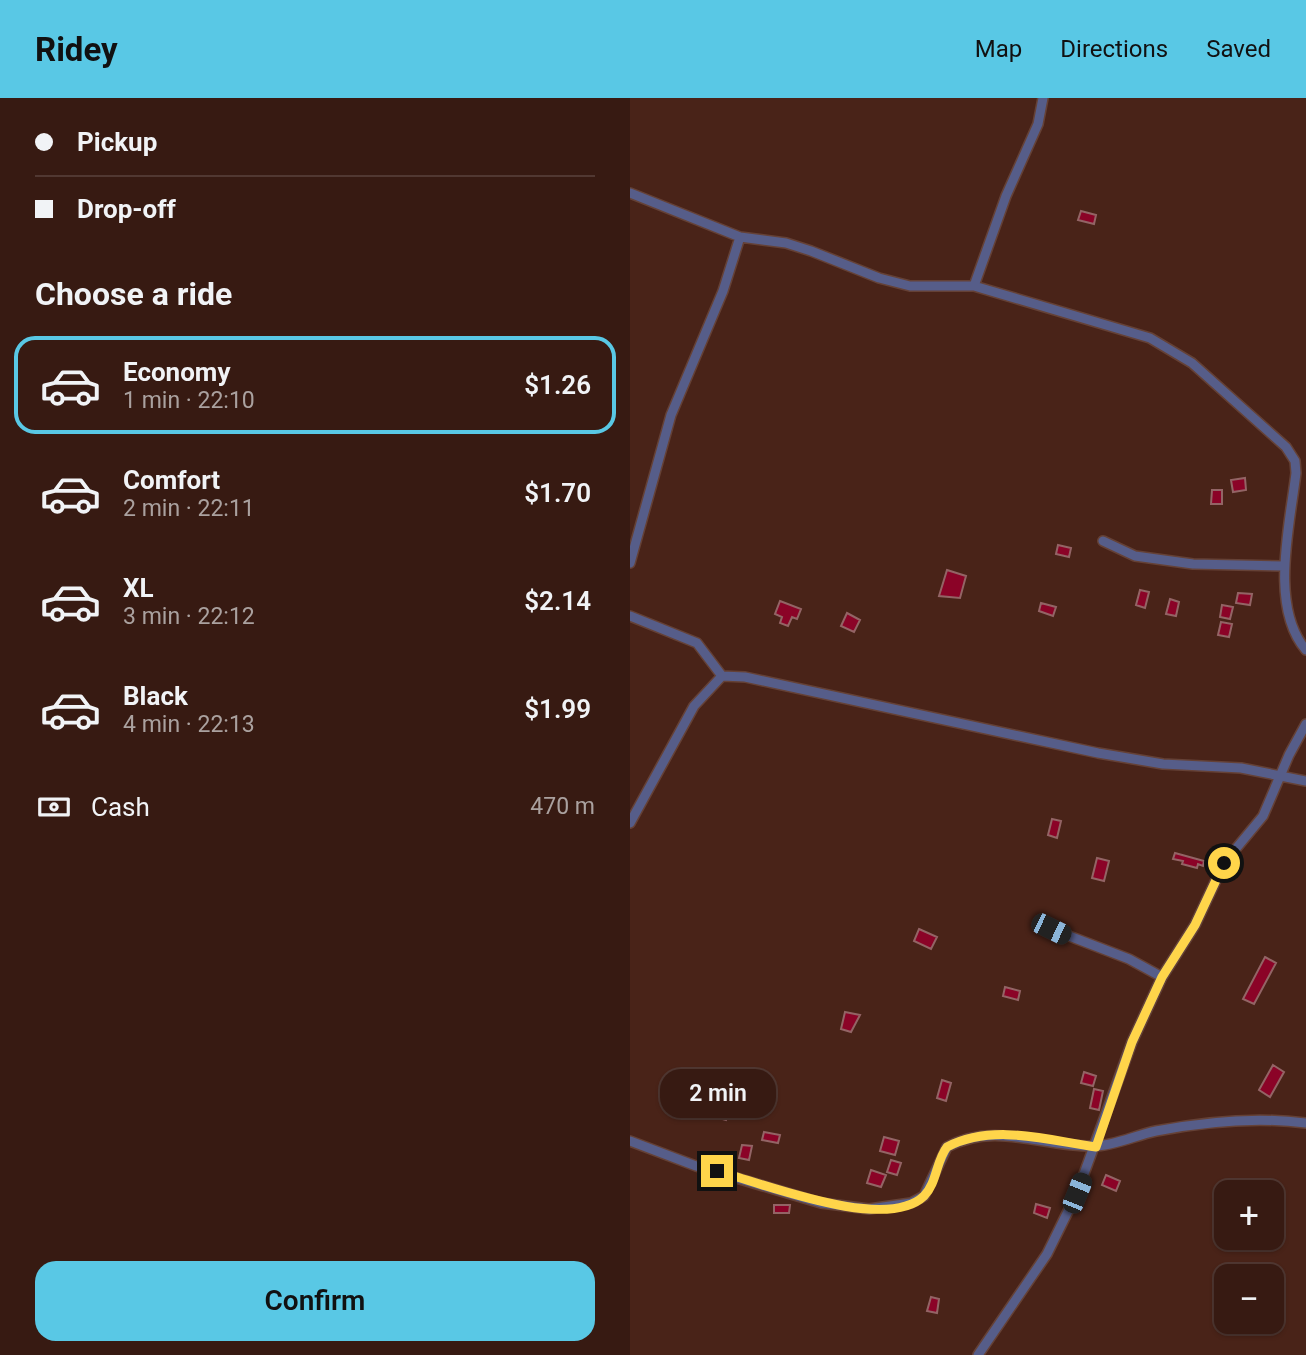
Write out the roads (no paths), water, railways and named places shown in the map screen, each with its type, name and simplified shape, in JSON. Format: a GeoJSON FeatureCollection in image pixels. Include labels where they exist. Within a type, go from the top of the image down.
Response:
{"type":"FeatureCollection","features":[{"type":"Feature","properties":{"kind":"street"},"geometry":{"type":"LineString","coordinates":[[974,286],[1002,207],[1038,124],[1043,98]]}},
{"type":"Feature","properties":{"kind":"street"},"geometry":{"type":"LineString","coordinates":[[630,193],[740,237],[786,243],[878,278],[910,286],[974,286],[1150,338],[1192,363],[1286,447],[1295,461],[1296,473],[1284,566],[1289,615],[1297,639],[1306,650]]}},
{"type":"Feature","properties":{"kind":"street"},"geometry":{"type":"LineString","coordinates":[[630,563],[671,415],[723,291],[740,237]]}},
{"type":"Feature","properties":{"kind":"street"},"geometry":{"type":"LineString","coordinates":[[1103,541],[1135,556],[1193,564],[1284,566]]}},
{"type":"Feature","properties":{"kind":"street"},"geometry":{"type":"LineString","coordinates":[[630,616],[696,643],[722,676],[745,677],[1098,754],[1163,764],[1241,768],[1306,781]]}},
{"type":"Feature","properties":{"kind":"street"},"geometry":{"type":"LineString","coordinates":[[630,822],[694,706],[722,676]]}},
{"type":"Feature","properties":{"kind":"street"},"geometry":{"type":"LineString","coordinates":[[978,1355],[1047,1254],[1096,1147],[1132,1042],[1162,977],[1195,925],[1224,863],[1263,816],[1306,724]]}},
{"type":"Feature","properties":{"kind":"street"},"geometry":{"type":"LineString","coordinates":[[1051,929],[1129,959],[1162,977]]}},
{"type":"Feature","properties":{"kind":"street"},"geometry":{"type":"LineString","coordinates":[[630,1141],[696,1166],[821,1203],[869,1209],[911,1203],[924,1196],[947,1147],[976,1136],[999,1133],[1096,1147],[1163,1129],[1229,1123],[1306,1123]]}}]}
